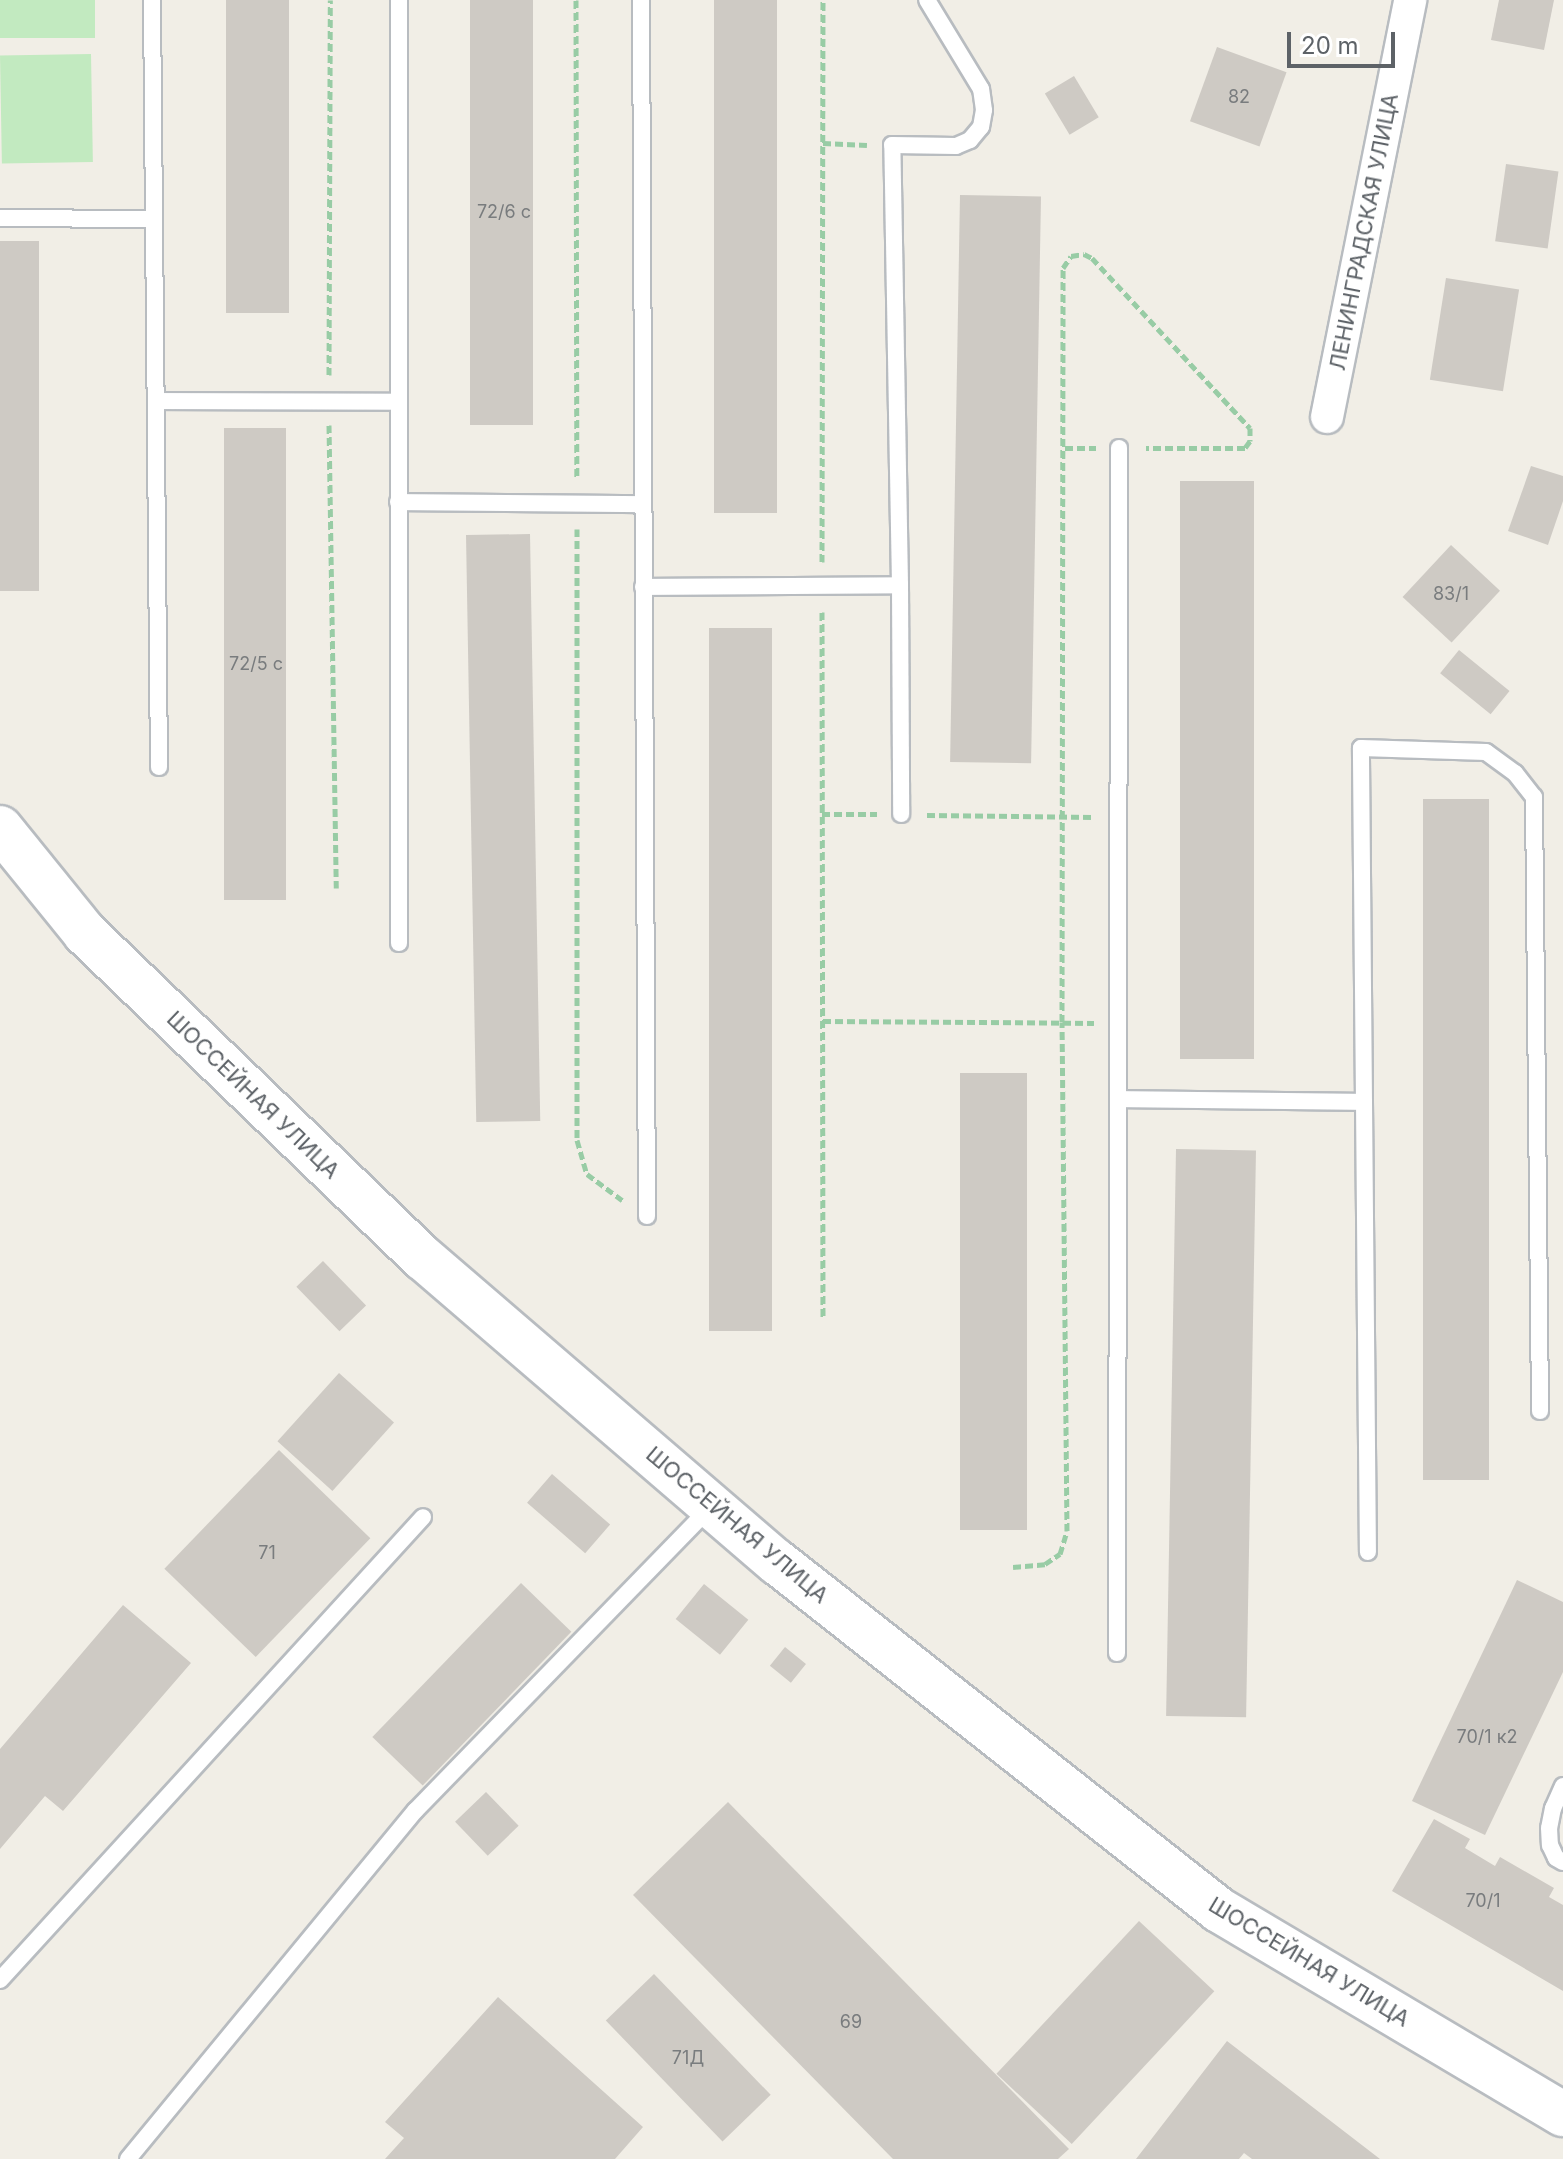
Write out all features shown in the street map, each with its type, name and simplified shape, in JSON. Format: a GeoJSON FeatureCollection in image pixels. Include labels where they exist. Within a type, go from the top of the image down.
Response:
{"type":"FeatureCollection","features":[{"type":"Feature","properties":{"kind":"main road","name":"ШОССЕЙНАЯ УЛИЦА"},"geometry":{"type":"LineString","coordinates":[[0,828],[85,933],[423,1258],[777,1562],[1219,1910],[1563,2114]]}},
{"type":"Feature","properties":{"kind":"street","name":"ЛЕНИНГРАДСКАЯ УЛИЦА"},"geometry":{"type":"LineString","coordinates":[[1327,417],[1410,0]]}},
{"type":"Feature","properties":{"kind":"lane"},"geometry":{"type":"LineString","coordinates":[[152,0],[159,767]]}},
{"type":"Feature","properties":{"kind":"lane"},"geometry":{"type":"LineString","coordinates":[[399,0],[399,943]]}},
{"type":"Feature","properties":{"kind":"lane"},"geometry":{"type":"LineString","coordinates":[[641,0],[647,1216]]}},
{"type":"Feature","properties":{"kind":"lane"},"geometry":{"type":"LineString","coordinates":[[901,814],[892,145],[956,146],[970,140],[981,127],[984,110],[981,89],[927,0]]}},
{"type":"Feature","properties":{"kind":"lane"},"geometry":{"type":"LineString","coordinates":[[0,218],[154,219]]}},
{"type":"Feature","properties":{"kind":"lane"},"geometry":{"type":"LineString","coordinates":[[156,401],[398,402]]}},
{"type":"Feature","properties":{"kind":"lane"},"geometry":{"type":"LineString","coordinates":[[1117,1653],[1119,448]]}},
{"type":"Feature","properties":{"kind":"lane"},"geometry":{"type":"LineString","coordinates":[[398,502],[643,504]]}},
{"type":"Feature","properties":{"kind":"lane"},"geometry":{"type":"LineString","coordinates":[[643,587],[900,585]]}},
{"type":"Feature","properties":{"kind":"lane"},"geometry":{"type":"LineString","coordinates":[[1368,1552],[1361,748],[1486,752],[1515,773],[1534,797],[1540,1411]]}},
{"type":"Feature","properties":{"kind":"lane"},"geometry":{"type":"LineString","coordinates":[[1119,1099],[1364,1102]]}},
{"type":"Feature","properties":{"kind":"lane"},"geometry":{"type":"LineString","coordinates":[[128,2159],[416,1810],[712,1505]]}},
{"type":"Feature","properties":{"kind":"lane"},"geometry":{"type":"LineString","coordinates":[[0,1980],[423,1517]]}},
{"type":"Feature","properties":{"kind":"lane"},"geometry":{"type":"LineString","coordinates":[[1563,1786],[1553,1808],[1549,1828],[1550,1845],[1556,1858],[1563,1862]]}},
{"type":"Feature","properties":{"kind":"path"},"geometry":{"type":"LineString","coordinates":[[330,0],[329,401],[336,888]]}},
{"type":"Feature","properties":{"kind":"path"},"geometry":{"type":"LineString","coordinates":[[576,0],[577,1140],[587,1174],[647,1216]]}},
{"type":"Feature","properties":{"kind":"path"},"geometry":{"type":"LineString","coordinates":[[823,0],[823,1319]]}},
{"type":"Feature","properties":{"kind":"path"},"geometry":{"type":"LineString","coordinates":[[823,143],[892,145]]}},
{"type":"Feature","properties":{"kind":"path"},"geometry":{"type":"LineString","coordinates":[[1013,1567],[1045,1564],[1060,1554],[1067,1531],[1062,1022],[1063,268],[1071,256],[1084,254],[1092,258],[1250,428],[1250,441],[1245,448],[1065,448]]}},
{"type":"Feature","properties":{"kind":"path"},"geometry":{"type":"LineString","coordinates":[[822,814],[1119,817]]}},
{"type":"Feature","properties":{"kind":"path"},"geometry":{"type":"LineString","coordinates":[[823,1021],[1119,1023]]}},
{"type":"Feature","properties":{"kind":"green space"},"geometry":{"type":"Polygon","coordinates":[[[0,0],[95,0],[95,38],[0,38],[0,0]]]}},
{"type":"Feature","properties":{"kind":"green space"},"geometry":{"type":"Polygon","coordinates":[[[91,54],[93,162],[2,164],[0,56],[91,54]]]}},
{"type":"Feature","properties":{"kind":"building"},"geometry":{"type":"Polygon","coordinates":[[[226,0],[289,0],[289,313],[226,313],[226,0]]]}},
{"type":"Feature","properties":{"kind":"building"},"geometry":{"type":"Polygon","coordinates":[[[470,0],[533,0],[533,425],[470,425],[470,0]]]}},
{"type":"Feature","properties":{"kind":"building"},"geometry":{"type":"Polygon","coordinates":[[[714,0],[777,0],[777,513],[714,513],[714,0]]]}},
{"type":"Feature","properties":{"kind":"building"},"geometry":{"type":"Polygon","coordinates":[[[1499,0],[1554,0],[1544,50],[1491,40],[1499,0]]]}},
{"type":"Feature","properties":{"kind":"building"},"geometry":{"type":"Polygon","coordinates":[[[1217,47],[1287,72],[1260,147],[1190,121],[1217,47]]]}},
{"type":"Feature","properties":{"kind":"building"},"geometry":{"type":"Polygon","coordinates":[[[1074,76],[1099,117],[1070,135],[1045,94],[1074,76]]]}},
{"type":"Feature","properties":{"kind":"building"},"geometry":{"type":"Polygon","coordinates":[[[1506,164],[1558,171],[1548,249],[1495,241],[1506,164]]]}},
{"type":"Feature","properties":{"kind":"building"},"geometry":{"type":"Polygon","coordinates":[[[960,195],[1041,196],[1031,763],[950,762],[960,195]]]}},
{"type":"Feature","properties":{"kind":"building"},"geometry":{"type":"Polygon","coordinates":[[[0,241],[39,241],[39,591],[0,591],[0,241]]]}},
{"type":"Feature","properties":{"kind":"building"},"geometry":{"type":"Polygon","coordinates":[[[1446,278],[1519,290],[1503,391],[1430,380],[1446,278]]]}},
{"type":"Feature","properties":{"kind":"building"},"geometry":{"type":"Polygon","coordinates":[[[224,428],[286,428],[286,900],[224,900],[224,428]]]}},
{"type":"Feature","properties":{"kind":"building"},"geometry":{"type":"Polygon","coordinates":[[[1531,466],[1563,476],[1563,501],[1548,545],[1508,531],[1531,466]]]}},
{"type":"Feature","properties":{"kind":"building"},"geometry":{"type":"Polygon","coordinates":[[[1180,481],[1254,481],[1254,1059],[1180,1059],[1180,481]]]}},
{"type":"Feature","properties":{"kind":"building"},"geometry":{"type":"Polygon","coordinates":[[[530,534],[540,1121],[476,1122],[466,535],[530,534]]]}},
{"type":"Feature","properties":{"kind":"building"},"geometry":{"type":"Polygon","coordinates":[[[1451,545],[1500,591],[1452,643],[1403,597],[1451,545]]]}},
{"type":"Feature","properties":{"kind":"building"},"geometry":{"type":"Polygon","coordinates":[[[709,628],[772,628],[772,1331],[709,1331],[709,628]]]}},
{"type":"Feature","properties":{"kind":"building"},"geometry":{"type":"Polygon","coordinates":[[[1459,650],[1510,691],[1491,714],[1440,673],[1459,650]]]}},
{"type":"Feature","properties":{"kind":"building"},"geometry":{"type":"Polygon","coordinates":[[[1423,799],[1489,799],[1489,1480],[1423,1480],[1423,799]]]}},
{"type":"Feature","properties":{"kind":"building"},"geometry":{"type":"Polygon","coordinates":[[[960,1073],[1027,1073],[1027,1530],[960,1530],[960,1073]]]}},
{"type":"Feature","properties":{"kind":"building"},"geometry":{"type":"Polygon","coordinates":[[[1176,1149],[1256,1150],[1246,1717],[1166,1716],[1176,1149]]]}},
{"type":"Feature","properties":{"kind":"building"},"geometry":{"type":"Polygon","coordinates":[[[323,1261],[366,1306],[339,1331],[296,1287],[323,1261]]]}},
{"type":"Feature","properties":{"kind":"building"},"geometry":{"type":"Polygon","coordinates":[[[339,1373],[394,1423],[332,1491],[277,1441],[339,1373]]]}},
{"type":"Feature","properties":{"kind":"building"},"geometry":{"type":"Polygon","coordinates":[[[279,1450],[370,1538],[256,1657],[164,1569],[279,1450]]]}},
{"type":"Feature","properties":{"kind":"building"},"geometry":{"type":"Polygon","coordinates":[[[552,1474],[610,1525],[585,1553],[527,1503],[552,1474]]]}},
{"type":"Feature","properties":{"kind":"building"},"geometry":{"type":"Polygon","coordinates":[[[1517,1580],[1563,1602],[1563,1672],[1485,1835],[1412,1801],[1517,1580]]]}},
{"type":"Feature","properties":{"kind":"building"},"geometry":{"type":"Polygon","coordinates":[[[521,1583],[571,1632],[423,1786],[372,1737],[521,1583]]]}},
{"type":"Feature","properties":{"kind":"building"},"geometry":{"type":"Polygon","coordinates":[[[704,1584],[748,1620],[720,1655],[676,1619],[704,1584]]]}},
{"type":"Feature","properties":{"kind":"building"},"geometry":{"type":"Polygon","coordinates":[[[123,1605],[191,1663],[63,1811],[45,1796],[0,1849],[0,1749],[123,1605]]]}},
{"type":"Feature","properties":{"kind":"building"},"geometry":{"type":"Polygon","coordinates":[[[785,1647],[806,1664],[791,1683],[770,1666],[785,1647]]]}},
{"type":"Feature","properties":{"kind":"building"},"geometry":{"type":"Polygon","coordinates":[[[486,1792],[519,1826],[488,1856],[455,1822],[486,1792]]]}},
{"type":"Feature","properties":{"kind":"building"},"geometry":{"type":"Polygon","coordinates":[[[728,1802],[1069,2149],[1058,2159],[893,2159],[633,1895],[728,1802]]]}},
{"type":"Feature","properties":{"kind":"building"},"geometry":{"type":"Polygon","coordinates":[[[1434,1819],[1470,1839],[1465,1848],[1495,1866],[1500,1857],[1554,1888],[1549,1897],[1563,1905],[1563,1991],[1392,1891],[1434,1819]]]}},
{"type":"Feature","properties":{"kind":"building"},"geometry":{"type":"Polygon","coordinates":[[[1139,1921],[1214,1991],[1072,2144],[996,2074],[1139,1921]]]}},
{"type":"Feature","properties":{"kind":"building"},"geometry":{"type":"Polygon","coordinates":[[[654,1974],[771,2095],[723,2141],[606,2021],[654,1974]]]}},
{"type":"Feature","properties":{"kind":"building"},"geometry":{"type":"Polygon","coordinates":[[[498,1997],[643,2127],[615,2159],[385,2159],[404,2138],[385,2122],[498,1997]]]}},
{"type":"Feature","properties":{"kind":"building"},"geometry":{"type":"Polygon","coordinates":[[[1227,2041],[1380,2159],[1252,2159],[1244,2153],[1239,2159],[1136,2159],[1227,2041]]]}}]}
